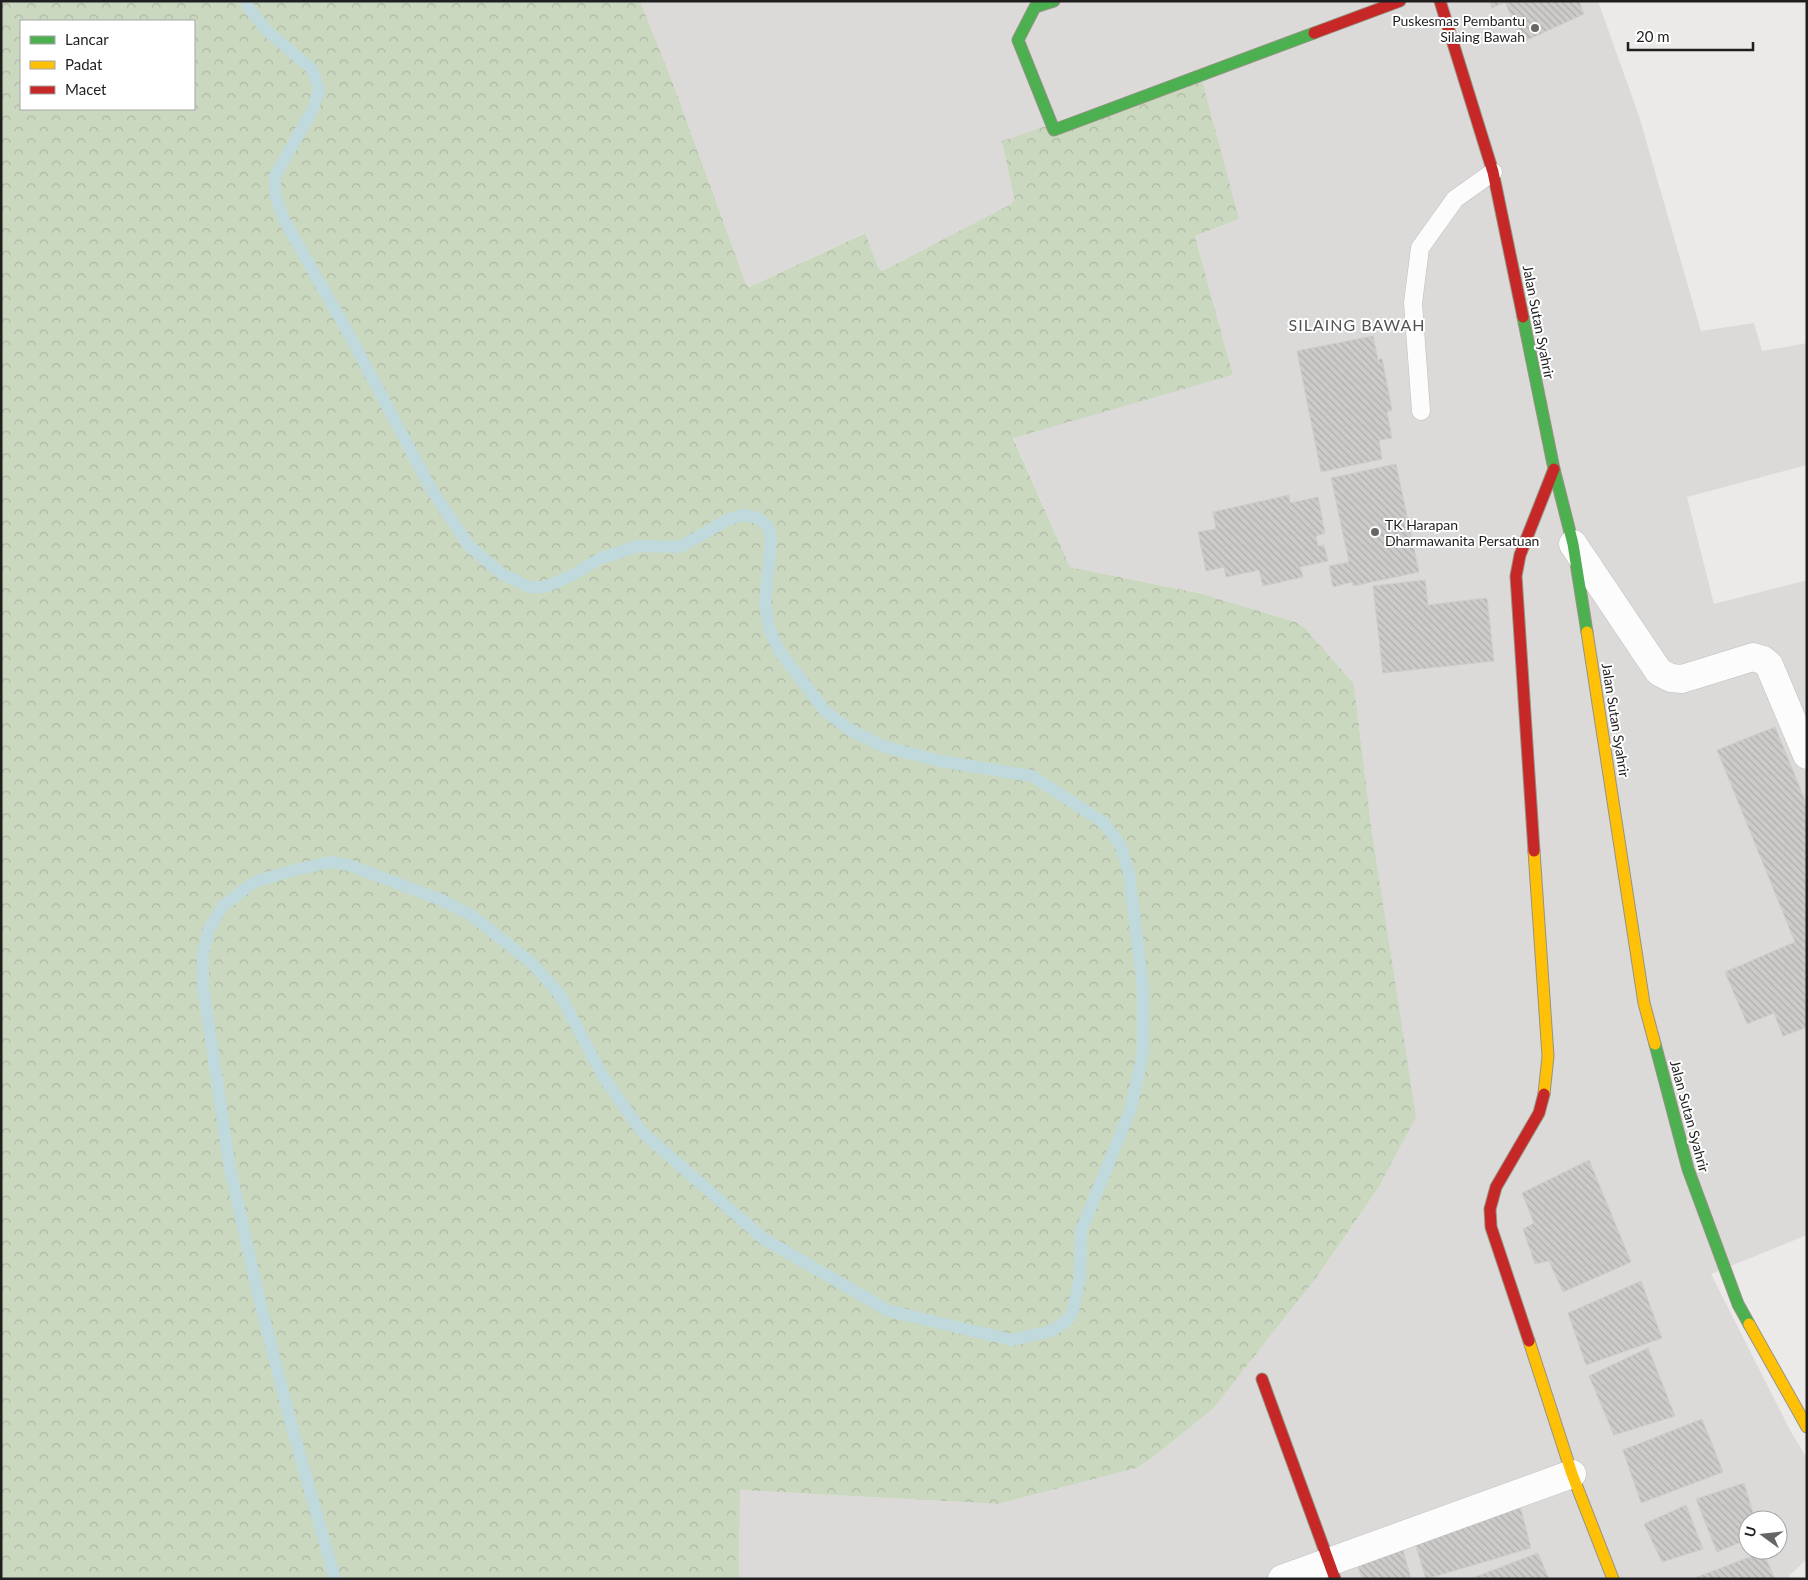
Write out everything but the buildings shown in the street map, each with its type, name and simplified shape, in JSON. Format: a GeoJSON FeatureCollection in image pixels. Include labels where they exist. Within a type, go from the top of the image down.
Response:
{"type":"FeatureCollection","features":[{"type":"Feature","properties":{"kind":"main road"},"geometry":{"type":"LineString","coordinates":[[1054,1],[1035,7],[1018,40],[1054,130],[1400,1]]}},
{"type":"Feature","properties":{"kind":"main road","name":"Jalan Sutan Syahrir"},"geometry":{"type":"LineString","coordinates":[[1440,1],[1493,172],[1554,469],[1573,544],[1644,1003],[1685,1160],[1738,1304],[1807,1427]]}},
{"type":"Feature","properties":{"kind":"main road"},"geometry":{"type":"LineString","coordinates":[[1554,469],[1520,555],[1516,576],[1548,1056],[1546,1086],[1539,1114],[1496,1187],[1490,1209],[1490,1218],[1491,1227],[1572,1474],[1613,1579]]}},
{"type":"Feature","properties":{"kind":"main road"},"geometry":{"type":"LineString","coordinates":[[1262,1379],[1332,1570]]}},
{"type":"Feature","properties":{"kind":"street"},"geometry":{"type":"LineString","coordinates":[[1573,544],[1659,672],[1671,678],[1682,679],[1753,657],[1763,660],[1769,665],[1807,755]]}},
{"type":"Feature","properties":{"kind":"street"},"geometry":{"type":"LineString","coordinates":[[1282,1579],[1332,1570],[1572,1474]]}},
{"type":"Feature","properties":{"kind":"lane"},"geometry":{"type":"LineString","coordinates":[[1421,411],[1413,302],[1420,248],[1455,199],[1493,172]]}},
{"type":"Feature","properties":{"kind":"shaded area"},"geometry":{"type":"Polygon","coordinates":[[[640,1],[1598,1],[1639,116],[1701,331],[1754,323],[1762,351],[1807,343],[1807,465],[1687,497],[1714,604],[1807,580],[1807,1235],[1711,1274],[1791,1432],[1807,1458],[1807,1559],[1789,1576],[1790,1579],[739,1579],[740,1490],[998,1504],[1137,1468],[1213,1409],[1316,1278],[1377,1190],[1372,833],[1354,684],[1305,628],[1296,622],[1203,594],[1070,567],[1013,437],[1233,375],[1195,236],[1239,219],[1002,141],[1014,201],[1011,204],[882,271],[878,267],[864,233],[749,287],[746,284],[674,86],[640,1]]]}},
{"type":"Feature","properties":{"kind":"green space"},"geometry":{"type":"Polygon","coordinates":[[[1,1],[640,1],[674,86],[746,284],[749,287],[865,233],[878,267],[882,271],[1011,204],[1014,200],[1002,141],[1200,73],[1239,219],[1195,236],[1233,375],[1013,438],[1070,567],[1203,594],[1296,622],[1305,628],[1354,684],[1372,833],[1416,1117],[1377,1190],[1316,1278],[1213,1409],[1152,1458],[1137,1468],[998,1504],[740,1490],[739,1579],[1,1579],[1,1]]]}},
{"type":"Feature","properties":{"kind":"waterway"},"geometry":{"type":"LineString","coordinates":[[247,1],[249,8],[266,30],[312,69],[319,89],[313,109],[275,176],[275,194],[284,220],[350,336],[430,487],[469,546],[502,574],[529,587],[545,587],[573,575],[599,559],[638,546],[680,547],[729,519],[743,515],[758,518],[768,526],[771,539],[765,604],[769,629],[780,652],[825,711],[850,730],[885,747],[940,761],[1032,776],[1103,822],[1120,844],[1129,873],[1143,988],[1143,1054],[1131,1108],[1081,1231],[1080,1276],[1073,1310],[1067,1321],[1051,1331],[1012,1340],[889,1311],[764,1239],[642,1132],[604,1078],[560,995],[533,964],[471,915],[439,899],[349,865],[330,862],[260,880],[247,887],[223,906],[209,929],[203,953],[203,986],[230,1169],[257,1290],[290,1420],[335,1579]]}},
{"type":"Feature","properties":{"kind":"traffic: fast"},"geometry":{"type":"LineString","coordinates":[[1054,1],[1035,7],[1018,40],[1054,130],[1314,33]]}},
{"type":"Feature","properties":{"kind":"traffic: fast"},"geometry":{"type":"LineString","coordinates":[[1523,317],[1554,469],[1573,544],[1587,632]]}},
{"type":"Feature","properties":{"kind":"traffic: fast"},"geometry":{"type":"LineString","coordinates":[[1655,1044],[1688,1169],[1738,1304],[1749,1324]]}},
{"type":"Feature","properties":{"kind":"traffic: slow"},"geometry":{"type":"LineString","coordinates":[[1587,632],[1644,1003],[1655,1044]]}},
{"type":"Feature","properties":{"kind":"traffic: slow"},"geometry":{"type":"LineString","coordinates":[[1534,851],[1548,1056],[1544,1094]]}},
{"type":"Feature","properties":{"kind":"traffic: slow"},"geometry":{"type":"LineString","coordinates":[[1749,1324],[1807,1427]]}},
{"type":"Feature","properties":{"kind":"traffic: slow"},"geometry":{"type":"LineString","coordinates":[[1529,1341],[1572,1474],[1613,1579]]}},
{"type":"Feature","properties":{"kind":"traffic: jam"},"geometry":{"type":"LineString","coordinates":[[1314,33],[1400,1]]}},
{"type":"Feature","properties":{"kind":"traffic: jam"},"geometry":{"type":"LineString","coordinates":[[1440,1],[1493,172],[1523,317]]}},
{"type":"Feature","properties":{"kind":"traffic: jam"},"geometry":{"type":"LineString","coordinates":[[1534,851],[1516,576],[1520,555],[1554,469]]}},
{"type":"Feature","properties":{"kind":"traffic: jam"},"geometry":{"type":"LineString","coordinates":[[1529,1341],[1491,1227],[1490,1209],[1496,1187],[1539,1113],[1544,1094]]}},
{"type":"Feature","properties":{"kind":"traffic: jam"},"geometry":{"type":"LineString","coordinates":[[1262,1379],[1335,1579]]}},
{"type":"Feature","properties":{"kind":"place","name":"Puskesmas Pembantu Silaing Bawah"},"geometry":{"type":"Point","coordinates":[1535,28]}},
{"type":"Feature","properties":{"kind":"place","name":"TK Harapan Dharmawanita Persatuan"},"geometry":{"type":"Point","coordinates":[1375,532]}},
{"type":"Feature","properties":{"kind":"district","name":"SILAING BAWAH"},"geometry":{"type":"Point","coordinates":[1357,324]}}]}
